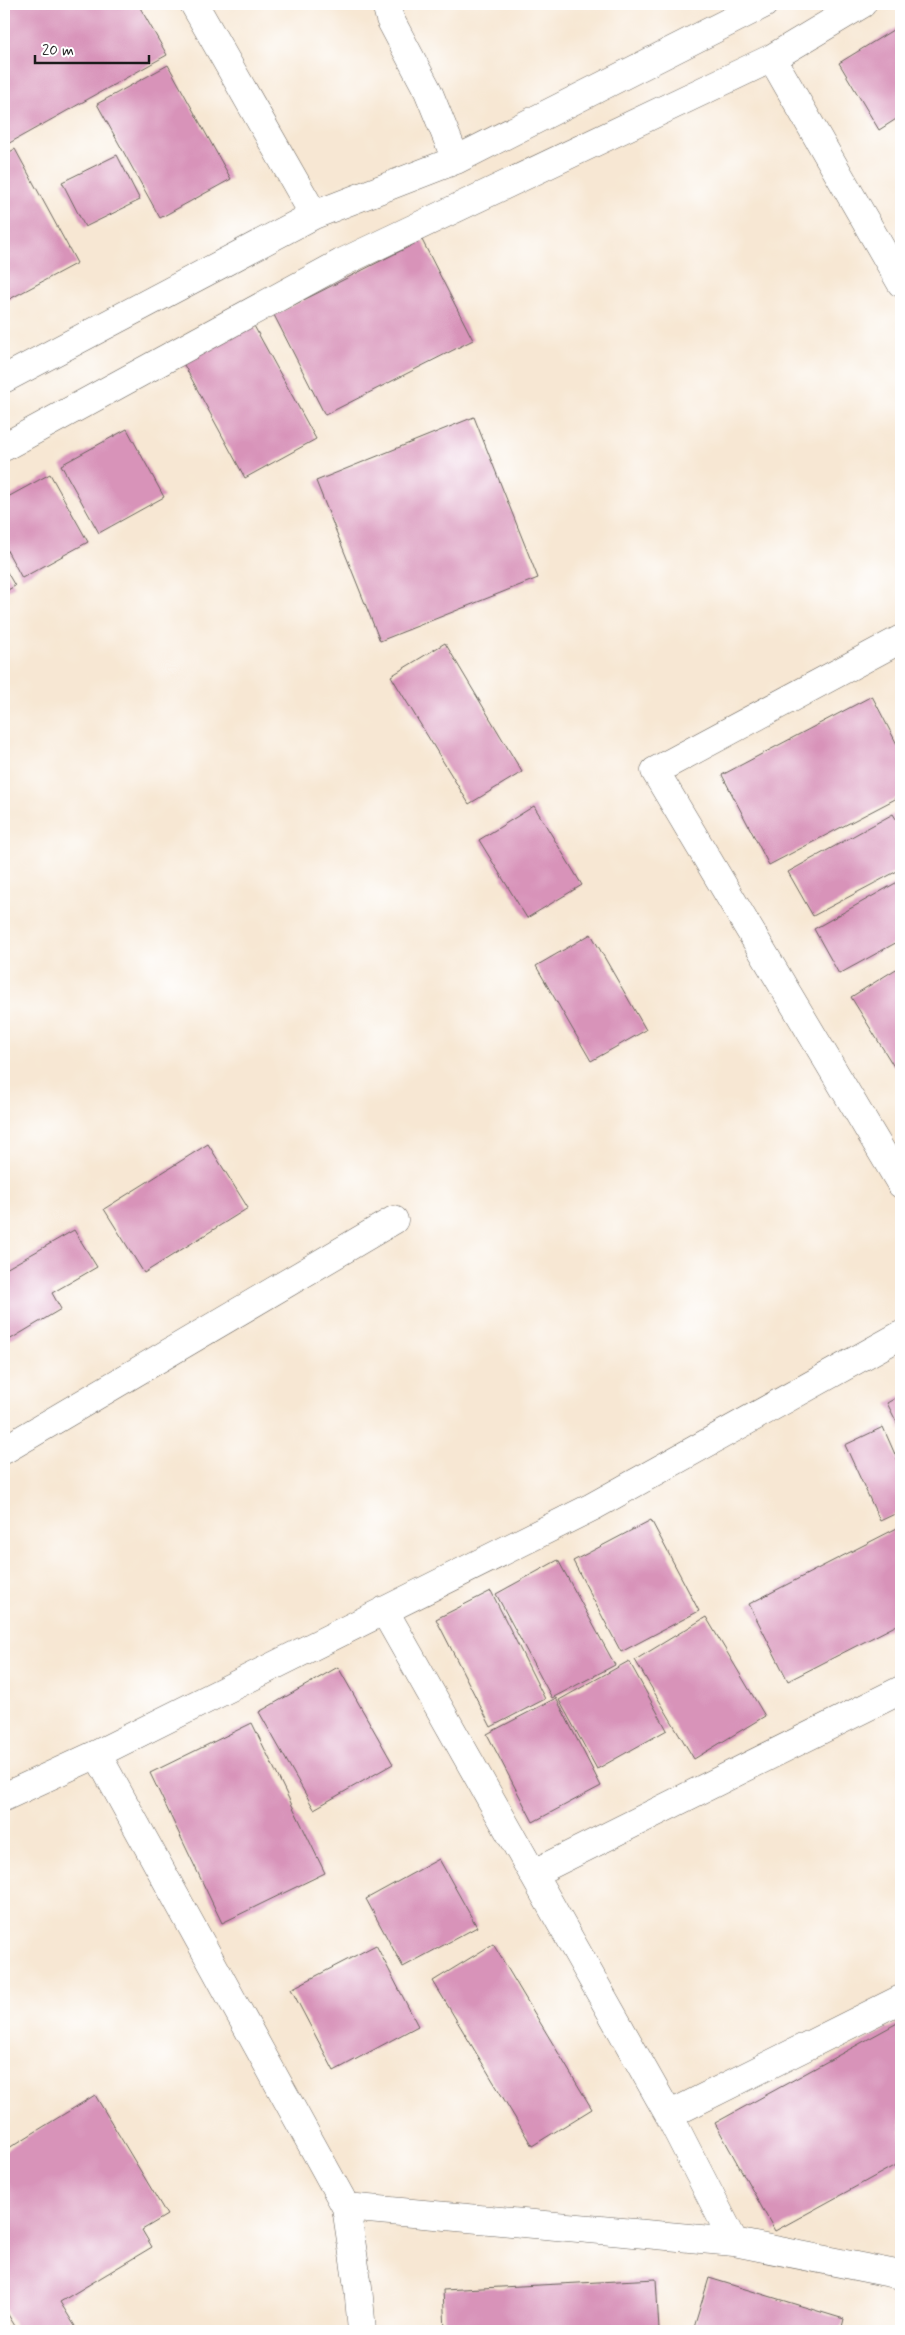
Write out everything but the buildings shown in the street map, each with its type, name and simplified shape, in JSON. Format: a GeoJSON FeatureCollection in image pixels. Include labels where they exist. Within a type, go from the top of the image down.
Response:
{"type":"FeatureCollection","features":[{"type":"Feature","properties":{"kind":"street"},"geometry":{"type":"LineString","coordinates":[[194,4],[314,215]]}},
{"type":"Feature","properties":{"kind":"street"},"geometry":{"type":"LineString","coordinates":[[386,4],[390,19],[428,91],[456,160]]}},
{"type":"Feature","properties":{"kind":"street"},"geometry":{"type":"LineString","coordinates":[[4,379],[314,215],[456,160],[764,4]]}},
{"type":"Feature","properties":{"kind":"street"},"geometry":{"type":"LineString","coordinates":[[4,447],[341,263],[772,58],[862,4]]}},
{"type":"Feature","properties":{"kind":"street"},"geometry":{"type":"LineString","coordinates":[[772,58],[901,283]]}},
{"type":"Feature","properties":{"kind":"street"},"geometry":{"type":"LineString","coordinates":[[901,639],[655,771],[901,1184]]}},
{"type":"Feature","properties":{"kind":"street"},"geometry":{"type":"LineString","coordinates":[[4,1450],[394,1220]]}},
{"type":"Feature","properties":{"kind":"street"},"geometry":{"type":"LineString","coordinates":[[4,1797],[97,1754],[592,1507],[901,1335]]}},
{"type":"Feature","properties":{"kind":"street"},"geometry":{"type":"LineString","coordinates":[[384,1610],[669,2115],[734,2242]]}},
{"type":"Feature","properties":{"kind":"street"},"geometry":{"type":"LineString","coordinates":[[534,1873],[901,1690]]}},
{"type":"Feature","properties":{"kind":"street"},"geometry":{"type":"LineString","coordinates":[[97,1754],[346,2207],[358,2286],[362,2331]]}},
{"type":"Feature","properties":{"kind":"street"},"geometry":{"type":"LineString","coordinates":[[669,2115],[901,2000]]}},
{"type":"Feature","properties":{"kind":"street"},"geometry":{"type":"LineString","coordinates":[[346,2207],[734,2242],[901,2275]]}}]}
